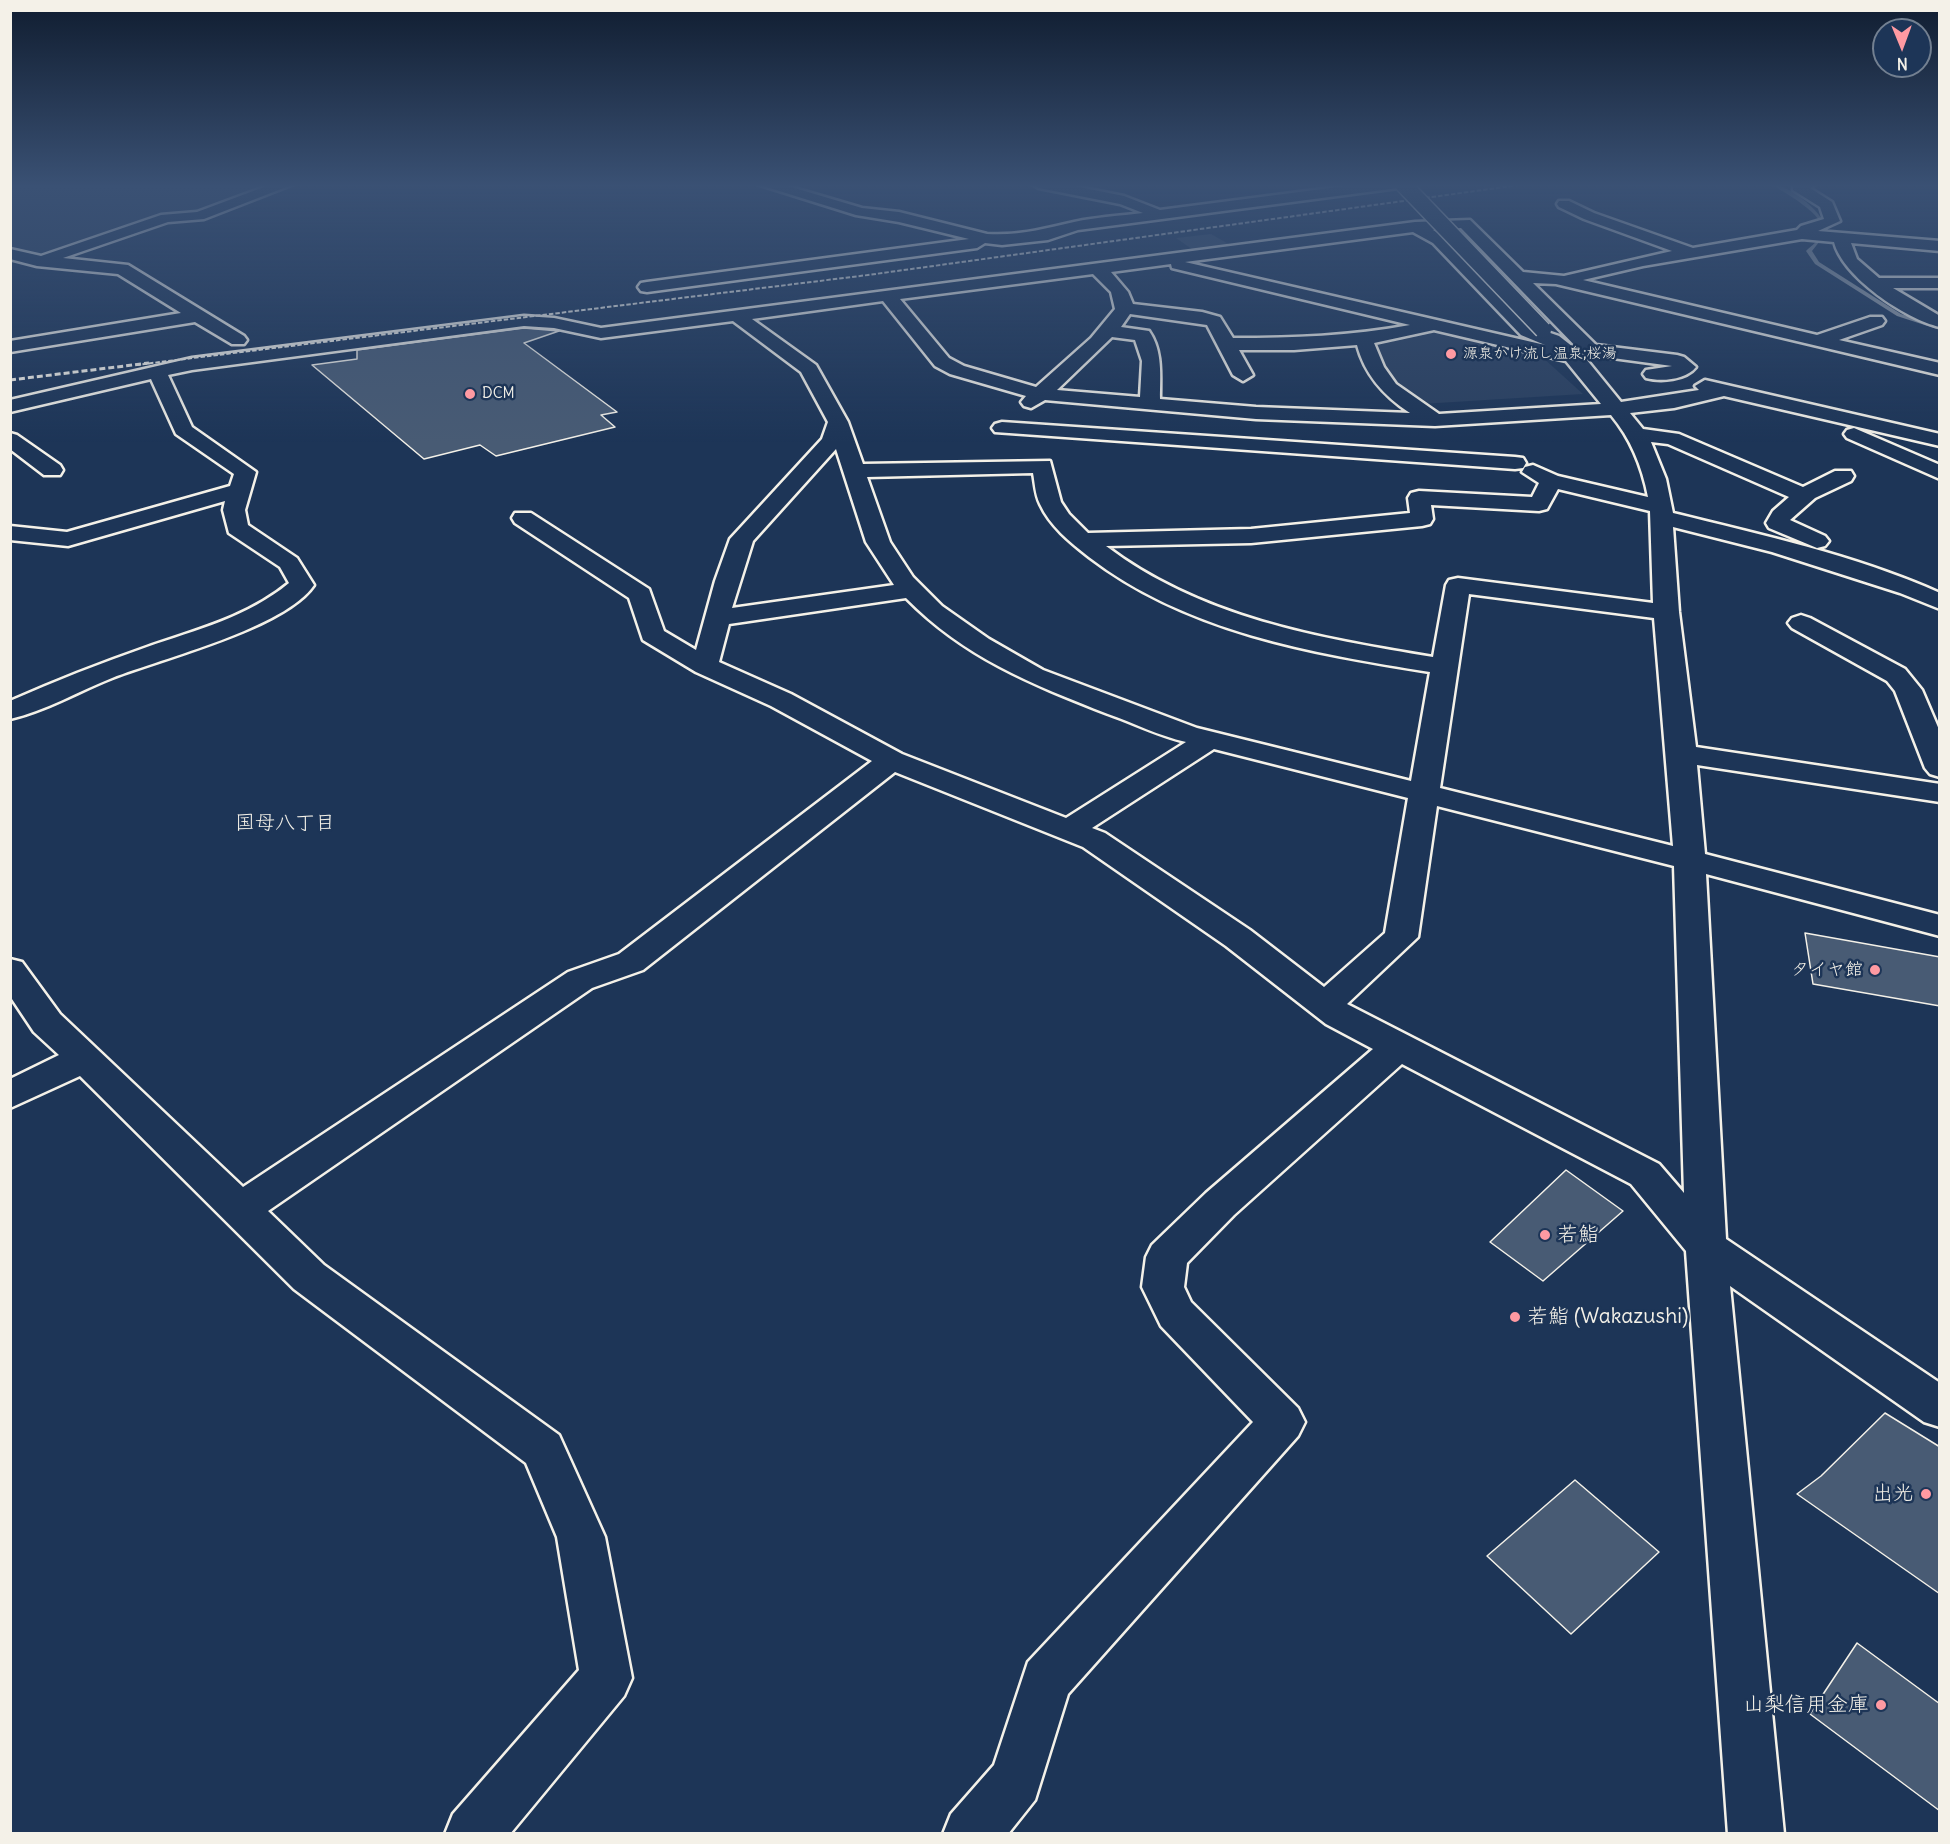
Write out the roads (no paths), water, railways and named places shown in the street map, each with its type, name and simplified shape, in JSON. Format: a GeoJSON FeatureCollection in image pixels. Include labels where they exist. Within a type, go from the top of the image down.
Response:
{"type":"FeatureCollection","features":[{"type":"Feature","properties":{"kind":"street"},"geometry":{"type":"LineString","coordinates":[[125,270],[238,340]]}},
{"type":"Feature","properties":{"kind":"street"},"geometry":{"type":"LineString","coordinates":[[647,287],[775,270]]}},
{"type":"Feature","properties":{"kind":"street"},"geometry":{"type":"LineString","coordinates":[[10,406],[157,372],[254,355],[524,321],[554,323],[601,333],[1081,270]]}},
{"type":"Feature","properties":{"kind":"street"},"geometry":{"type":"LineString","coordinates":[[965,468],[1002,429],[1106,331],[1124,308],[1124,301],[1117,290],[1098,270]]}},
{"type":"Feature","properties":{"kind":"street"},"geometry":{"type":"LineString","coordinates":[[1201,270],[1441,325],[1558,344]]}},
{"type":"Feature","properties":{"kind":"street"},"geometry":{"type":"LineString","coordinates":[[1468,270],[1527,331],[1558,344],[1653,374],[1940,441]]}},
{"type":"Feature","properties":{"kind":"street"},"geometry":{"type":"LineString","coordinates":[[1486,270],[1558,344],[1627,421],[1655,479],[1661,512],[1666,612],[1682,754],[1690,860],[1706,1247],[1756,1833]]}},
{"type":"Feature","properties":{"kind":"street"},"geometry":{"type":"LineString","coordinates":[[1514,270],[1590,350],[1677,361],[1686,367],[1682,372],[1653,374]]}},
{"type":"Feature","properties":{"kind":"street"},"geometry":{"type":"LineString","coordinates":[[1563,280],[1610,270]]}},
{"type":"Feature","properties":{"kind":"street"},"geometry":{"type":"LineString","coordinates":[[1863,270],[1914,312],[1932,322],[1940,322]]}},
{"type":"Feature","properties":{"kind":"street"},"geometry":{"type":"LineString","coordinates":[[1521,277],[1563,280],[1940,369]]}},
{"type":"Feature","properties":{"kind":"street"},"geometry":{"type":"LineString","coordinates":[[1878,283],[1940,283]]}},
{"type":"Feature","properties":{"kind":"street"},"geometry":{"type":"LineString","coordinates":[[888,296],[942,362],[957,370],[1040,394],[1256,413],[1435,420],[1627,421],[1806,496]]}},
{"type":"Feature","properties":{"kind":"street"},"geometry":{"type":"LineString","coordinates":[[1124,308],[1202,317],[1214,321],[1243,375]]}},
{"type":"Feature","properties":{"kind":"street"},"geometry":{"type":"LineString","coordinates":[[736,315],[809,369],[838,422],[878,542],[912,590],[933,612],[980,645],[1034,675],[1096,702],[1209,740],[1690,860],[1940,926]]}},
{"type":"Feature","properties":{"kind":"street"},"geometry":{"type":"LineString","coordinates":[[10,347],[198,316]]}},
{"type":"Feature","properties":{"kind":"street"},"geometry":{"type":"LineString","coordinates":[[1820,340],[1875,321]]}},
{"type":"Feature","properties":{"kind":"street"},"geometry":{"type":"LineString","coordinates":[[1226,344],[1294,344],[1364,339],[1441,325]]}},
{"type":"Feature","properties":{"kind":"street"},"geometry":{"type":"LineString","coordinates":[[1106,331],[1143,335],[1151,361],[1150,405]]}},
{"type":"Feature","properties":{"kind":"street"},"geometry":{"type":"LineString","coordinates":[[1364,339],[1369,358],[1396,397],[1551,481],[1909,588],[1940,602]]}},
{"type":"Feature","properties":{"kind":"street"},"geometry":{"type":"LineString","coordinates":[[10,711],[74,682],[246,622],[285,601],[302,585],[289,563],[237,528],[234,510],[245,472],[183,430],[157,372]]}},
{"type":"Feature","properties":{"kind":"street"},"geometry":{"type":"LineString","coordinates":[[1627,421],[1674,402],[1725,390]]}},
{"type":"Feature","properties":{"kind":"street"},"geometry":{"type":"LineString","coordinates":[[1818,412],[1858,436],[1940,473]]}},
{"type":"Feature","properties":{"kind":"street"},"geometry":{"type":"LineString","coordinates":[[705,666],[742,538],[832,441],[838,422]]}},
{"type":"Feature","properties":{"kind":"street"},"geometry":{"type":"LineString","coordinates":[[1002,429],[1515,462]]}},
{"type":"Feature","properties":{"kind":"street"},"geometry":{"type":"LineString","coordinates":[[10,440],[51,470]]}},
{"type":"Feature","properties":{"kind":"street"},"geometry":{"type":"LineString","coordinates":[[854,471],[1042,466],[1050,501],[1066,526],[1100,555],[1149,587],[1251,627],[1344,651],[1446,667]]}},
{"type":"Feature","properties":{"kind":"street"},"geometry":{"type":"LineString","coordinates":[[1802,555],[1826,545],[1777,523],[1780,514],[1825,482],[1843,476]]}},
{"type":"Feature","properties":{"kind":"street"},"geometry":{"type":"LineString","coordinates":[[1083,540],[1251,536],[1422,519],[1419,498],[1539,504],[1551,481]]}},
{"type":"Feature","properties":{"kind":"street"},"geometry":{"type":"LineString","coordinates":[[10,533],[68,539],[240,490]]}},
{"type":"Feature","properties":{"kind":"street"},"geometry":{"type":"LineString","coordinates":[[524,518],[640,594],[652,635],[705,666],[782,700],[892,760],[1094,840],[1239,938],[1339,1016],[1645,1174],[1706,1247],[1936,1400]]}},
{"type":"Feature","properties":{"kind":"street"},"geometry":{"type":"LineString","coordinates":[[1325,1005],[1401,937],[1458,585],[1666,612]]}},
{"type":"Feature","properties":{"kind":"street"},"geometry":{"type":"LineString","coordinates":[[718,618],[912,590]]}},
{"type":"Feature","properties":{"kind":"street"},"geometry":{"type":"LineString","coordinates":[[1801,623],[1896,675],[1908,690],[1940,768]]}},
{"type":"Feature","properties":{"kind":"street"},"geometry":{"type":"LineString","coordinates":[[1908,690],[1940,693]]}},
{"type":"Feature","properties":{"kind":"street"},"geometry":{"type":"LineString","coordinates":[[1068,830],[1209,740]]}},
{"type":"Feature","properties":{"kind":"street"},"geometry":{"type":"LineString","coordinates":[[1682,754],[1940,793]]}},
{"type":"Feature","properties":{"kind":"street"},"geometry":{"type":"LineString","coordinates":[[240,1209],[580,980],[631,962],[892,760]]}},
{"type":"Feature","properties":{"kind":"street"},"geometry":{"type":"LineString","coordinates":[[10,970],[47,1023],[309,1277],[543,1449],[580,1537],[606,1678],[473,1833]]}},
{"type":"Feature","properties":{"kind":"street"},"geometry":{"type":"LineString","coordinates":[[972,1833],[1016,1780],[1046,1680],[1282,1422],[1176,1314],[1163,1287],[1167,1257],[1220,1204],[1399,1046]]}},
{"type":"Feature","properties":{"kind":"street"},"geometry":{"type":"LineString","coordinates":[[10,1095],[85,1058]]}},
{"type":"Feature","properties":{"kind":"waterway"},"geometry":{"type":"LineString","coordinates":[[1828,270],[1899,315],[1940,328]]}},
{"type":"Feature","properties":{"kind":"railway"},"geometry":{"type":"LineString","coordinates":[[136,365],[904,270]]}},
{"type":"Feature","properties":{"kind":"railway"},"geometry":{"type":"LineString","coordinates":[[10,380],[149,363]]}},
{"type":"Feature","properties":{"kind":"place","name":"源泉かけ流し温泉;桜湯"},"geometry":{"type":"Point","coordinates":[1451,354]}},
{"type":"Feature","properties":{"kind":"place","name":"DCM"},"geometry":{"type":"Point","coordinates":[470,394]}},
{"type":"Feature","properties":{"kind":"place","name":"タイヤ館"},"geometry":{"type":"Point","coordinates":[1875,970]}},
{"type":"Feature","properties":{"kind":"place","name":"若鮨"},"geometry":{"type":"Point","coordinates":[1545,1235]}},
{"type":"Feature","properties":{"kind":"place","name":"若鮨 (Wakazushi)"},"geometry":{"type":"Point","coordinates":[1515,1317]}},
{"type":"Feature","properties":{"kind":"place","name":"出光"},"geometry":{"type":"Point","coordinates":[1926,1494]}},
{"type":"Feature","properties":{"kind":"place","name":"山梨信用金庫"},"geometry":{"type":"Point","coordinates":[1881,1705]}},
{"type":"Feature","properties":{"kind":"district","name":"国母八丁目"},"geometry":{"type":"Point","coordinates":[285,823]}}]}
